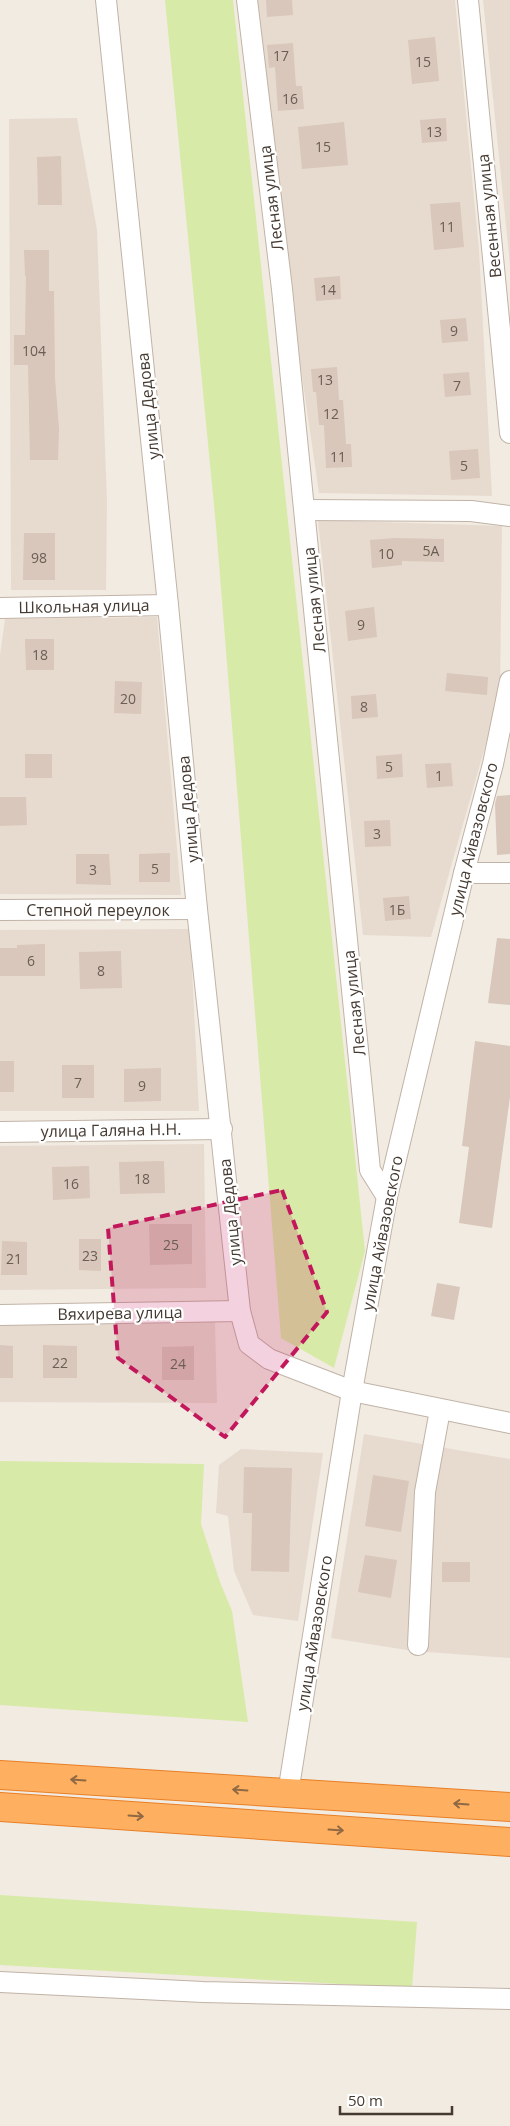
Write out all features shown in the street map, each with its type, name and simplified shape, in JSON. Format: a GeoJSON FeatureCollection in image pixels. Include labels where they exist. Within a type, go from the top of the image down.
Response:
{"type":"FeatureCollection","features":[{"type":"Feature","properties":{"kind":"highway"},"geometry":{"type":"LineString","coordinates":[[0,1775],[510,1807]]}},
{"type":"Feature","properties":{"kind":"highway"},"geometry":{"type":"LineString","coordinates":[[0,1807],[510,1842]]}},
{"type":"Feature","properties":{"kind":"street","name":"улица Дедова"},"geometry":{"type":"LineString","coordinates":[[106,0],[197,910],[222,1129],[240,1311],[250,1344],[268,1359],[352,1391],[510,1423]]}},
{"type":"Feature","properties":{"kind":"street","name":"Лесная улица"},"geometry":{"type":"LineString","coordinates":[[247,0],[282,289],[370,1170],[387,1197]]}},
{"type":"Feature","properties":{"kind":"street","name":"Весенная улица"},"geometry":{"type":"LineString","coordinates":[[468,0],[510,433]]}},
{"type":"Feature","properties":{"kind":"street"},"geometry":{"type":"LineString","coordinates":[[305,510],[471,511],[510,516]]}},
{"type":"Feature","properties":{"kind":"street","name":"Школьная улица"},"geometry":{"type":"LineString","coordinates":[[0,608],[168,605]]}},
{"type":"Feature","properties":{"kind":"street","name":"улица Айвазовского"},"geometry":{"type":"LineString","coordinates":[[288,1793],[352,1391],[387,1197],[464,873],[502,764],[510,681]]}},
{"type":"Feature","properties":{"kind":"street"},"geometry":{"type":"LineString","coordinates":[[464,873],[510,874]]}},
{"type":"Feature","properties":{"kind":"street","name":"Степной переулок"},"geometry":{"type":"LineString","coordinates":[[0,910],[197,910]]}},
{"type":"Feature","properties":{"kind":"street","name":"улица Галяна Н.Н."},"geometry":{"type":"LineString","coordinates":[[0,1132],[222,1129]]}},
{"type":"Feature","properties":{"kind":"street","name":"Вяхирева улица"},"geometry":{"type":"LineString","coordinates":[[0,1315],[240,1311]]}},
{"type":"Feature","properties":{"kind":"street"},"geometry":{"type":"LineString","coordinates":[[418,1645],[425,1492],[440,1410]]}},
{"type":"Feature","properties":{"kind":"street"},"geometry":{"type":"LineString","coordinates":[[0,1982],[203,1992],[510,1999]]}},
{"type":"Feature","properties":{"kind":"highlighted area"},"geometry":{"type":"Polygon","coordinates":[[[282,1190],[327,1312],[225,1437],[118,1358],[108,1228],[282,1190]]]}},
{"type":"Feature","properties":{"kind":"shaded area"},"geometry":{"type":"Polygon","coordinates":[[[256,0],[455,0],[479,250],[492,496],[319,493],[298,349],[256,0]]]}},
{"type":"Feature","properties":{"kind":"shaded area"},"geometry":{"type":"Polygon","coordinates":[[[483,0],[510,0],[510,265],[483,0]]]}},
{"type":"Feature","properties":{"kind":"shaded area"},"geometry":{"type":"Polygon","coordinates":[[[77,118],[97,230],[107,502],[106,590],[11,590],[9,119],[77,118]]]}},
{"type":"Feature","properties":{"kind":"shaded area"},"geometry":{"type":"Polygon","coordinates":[[[318,520],[502,526],[500,694],[431,937],[363,935],[318,520]]]}},
{"type":"Feature","properties":{"kind":"shaded area"},"geometry":{"type":"Polygon","coordinates":[[[157,617],[181,895],[0,894],[0,655],[5,619],[157,617]]]}},
{"type":"Feature","properties":{"kind":"shaded area"},"geometry":{"type":"Polygon","coordinates":[[[190,929],[199,1111],[0,1111],[0,930],[190,929]]]}},
{"type":"Feature","properties":{"kind":"shaded area"},"geometry":{"type":"Polygon","coordinates":[[[204,1144],[206,1288],[0,1290],[0,1146],[204,1144]]]}},
{"type":"Feature","properties":{"kind":"shaded area"},"geometry":{"type":"Polygon","coordinates":[[[215,1321],[217,1403],[0,1402],[0,1323],[215,1321]]]}},
{"type":"Feature","properties":{"kind":"shaded area"},"geometry":{"type":"Polygon","coordinates":[[[364,1434],[510,1459],[510,1658],[413,1651],[331,1638],[364,1434]]]}},
{"type":"Feature","properties":{"kind":"shaded area"},"geometry":{"type":"Polygon","coordinates":[[[241,1449],[323,1453],[298,1621],[253,1615],[234,1571],[228,1516],[216,1513],[219,1465],[241,1449]]]}},
{"type":"Feature","properties":{"kind":"green space"},"geometry":{"type":"Polygon","coordinates":[[[165,0],[233,0],[365,1251],[334,1368],[281,1338],[216,526],[165,0]]]}},
{"type":"Feature","properties":{"kind":"green space"},"geometry":{"type":"Polygon","coordinates":[[[0,1461],[204,1464],[201,1524],[220,1582],[232,1611],[248,1722],[0,1705],[0,1461]]]}},
{"type":"Feature","properties":{"kind":"green space"},"geometry":{"type":"Polygon","coordinates":[[[0,1895],[417,1922],[412,1988],[0,1965],[0,1895]]]}},
{"type":"Feature","properties":{"kind":"building"},"geometry":{"type":"Polygon","coordinates":[[[266,0],[292,0],[293,15],[267,17],[266,0]]]}},
{"type":"Feature","properties":{"kind":"building"},"geometry":{"type":"Polygon","coordinates":[[[435,37],[439,81],[412,84],[408,40],[435,37]]]}},
{"type":"Feature","properties":{"kind":"building"},"geometry":{"type":"Polygon","coordinates":[[[293,43],[296,86],[302,86],[304,109],[278,111],[275,67],[269,68],[267,45],[293,43]]]}},
{"type":"Feature","properties":{"kind":"building"},"geometry":{"type":"Polygon","coordinates":[[[446,118],[447,141],[422,143],[420,120],[446,118]]]}},
{"type":"Feature","properties":{"kind":"building"},"geometry":{"type":"Polygon","coordinates":[[[344,122],[348,165],[302,169],[298,127],[344,122]]]}},
{"type":"Feature","properties":{"kind":"building"},"geometry":{"type":"Polygon","coordinates":[[[61,156],[62,205],[38,205],[37,157],[61,156]]]}},
{"type":"Feature","properties":{"kind":"building"},"geometry":{"type":"Polygon","coordinates":[[[460,202],[464,247],[434,250],[430,204],[460,202]]]}},
{"type":"Feature","properties":{"kind":"building"},"geometry":{"type":"Polygon","coordinates":[[[24,250],[49,250],[49,291],[54,291],[55,378],[59,429],[58,460],[30,460],[28,365],[14,365],[14,335],[25,335],[26,276],[24,250]]]}},
{"type":"Feature","properties":{"kind":"building"},"geometry":{"type":"Polygon","coordinates":[[[340,276],[341,299],[316,301],[314,278],[340,276]]]}},
{"type":"Feature","properties":{"kind":"building"},"geometry":{"type":"Polygon","coordinates":[[[466,318],[468,341],[442,343],[440,320],[466,318]]]}},
{"type":"Feature","properties":{"kind":"building"},"geometry":{"type":"Polygon","coordinates":[[[337,367],[339,400],[343,400],[346,444],[351,444],[352,467],[326,468],[324,425],[319,425],[316,392],[313,392],[311,369],[337,367]]]}},
{"type":"Feature","properties":{"kind":"building"},"geometry":{"type":"Polygon","coordinates":[[[469,372],[471,395],[445,397],[443,374],[469,372]]]}},
{"type":"Feature","properties":{"kind":"building"},"geometry":{"type":"Polygon","coordinates":[[[478,449],[480,478],[451,480],[449,451],[478,449]]]}},
{"type":"Feature","properties":{"kind":"building"},"geometry":{"type":"Polygon","coordinates":[[[24,533],[55,533],[55,580],[23,580],[24,533]]]}},
{"type":"Feature","properties":{"kind":"building"},"geometry":{"type":"Polygon","coordinates":[[[395,538],[444,539],[444,562],[402,561],[402,565],[372,568],[370,540],[395,538]]]}},
{"type":"Feature","properties":{"kind":"building"},"geometry":{"type":"Polygon","coordinates":[[[374,607],[377,637],[348,641],[345,611],[374,607]]]}},
{"type":"Feature","properties":{"kind":"building"},"geometry":{"type":"Polygon","coordinates":[[[25,639],[54,639],[54,670],[26,670],[25,639]]]}},
{"type":"Feature","properties":{"kind":"building"},"geometry":{"type":"Polygon","coordinates":[[[447,673],[488,677],[487,695],[445,691],[447,673]]]}},
{"type":"Feature","properties":{"kind":"building"},"geometry":{"type":"Polygon","coordinates":[[[115,681],[142,682],[141,714],[114,713],[115,681]]]}},
{"type":"Feature","properties":{"kind":"building"},"geometry":{"type":"Polygon","coordinates":[[[376,694],[378,717],[352,719],[351,696],[376,694]]]}},
{"type":"Feature","properties":{"kind":"building"},"geometry":{"type":"Polygon","coordinates":[[[25,754],[52,754],[52,778],[25,778],[25,754]]]}},
{"type":"Feature","properties":{"kind":"building"},"geometry":{"type":"Polygon","coordinates":[[[402,754],[403,777],[377,779],[376,756],[402,754]]]}},
{"type":"Feature","properties":{"kind":"building"},"geometry":{"type":"Polygon","coordinates":[[[451,763],[453,786],[427,788],[425,764],[451,763]]]}},
{"type":"Feature","properties":{"kind":"building"},"geometry":{"type":"Polygon","coordinates":[[[510,795],[510,854],[497,855],[495,804],[497,796],[510,795]]]}},
{"type":"Feature","properties":{"kind":"building"},"geometry":{"type":"Polygon","coordinates":[[[0,797],[26,797],[27,825],[0,826],[0,797]]]}},
{"type":"Feature","properties":{"kind":"building"},"geometry":{"type":"Polygon","coordinates":[[[390,820],[391,846],[365,847],[364,821],[390,820]]]}},
{"type":"Feature","properties":{"kind":"building"},"geometry":{"type":"Polygon","coordinates":[[[170,853],[170,882],[139,882],[139,854],[170,853]]]}},
{"type":"Feature","properties":{"kind":"building"},"geometry":{"type":"Polygon","coordinates":[[[76,854],[109,854],[111,885],[76,884],[76,854]]]}},
{"type":"Feature","properties":{"kind":"building"},"geometry":{"type":"Polygon","coordinates":[[[409,896],[411,919],[385,921],[383,898],[409,896]]]}},
{"type":"Feature","properties":{"kind":"building"},"geometry":{"type":"Polygon","coordinates":[[[497,938],[510,939],[510,1005],[488,1003],[497,938]]]}},
{"type":"Feature","properties":{"kind":"building"},"geometry":{"type":"Polygon","coordinates":[[[45,944],[45,976],[0,976],[0,948],[17,948],[17,945],[45,944]]]}},
{"type":"Feature","properties":{"kind":"building"},"geometry":{"type":"Polygon","coordinates":[[[121,951],[122,988],[80,989],[79,952],[121,951]]]}},
{"type":"Feature","properties":{"kind":"building"},"geometry":{"type":"Polygon","coordinates":[[[475,1041],[510,1046],[510,1097],[492,1228],[459,1223],[469,1147],[462,1146],[475,1041]]]}},
{"type":"Feature","properties":{"kind":"building"},"geometry":{"type":"Polygon","coordinates":[[[0,1061],[14,1061],[14,1092],[0,1092],[0,1061]]]}},
{"type":"Feature","properties":{"kind":"building"},"geometry":{"type":"Polygon","coordinates":[[[62,1065],[94,1065],[94,1098],[62,1098],[62,1065]]]}},
{"type":"Feature","properties":{"kind":"building"},"geometry":{"type":"Polygon","coordinates":[[[161,1068],[161,1101],[124,1102],[124,1069],[161,1068]]]}},
{"type":"Feature","properties":{"kind":"building"},"geometry":{"type":"Polygon","coordinates":[[[164,1161],[165,1193],[120,1194],[119,1162],[164,1161]]]}},
{"type":"Feature","properties":{"kind":"building"},"geometry":{"type":"Polygon","coordinates":[[[89,1166],[90,1198],[53,1200],[52,1167],[89,1166]]]}},
{"type":"Feature","properties":{"kind":"building"},"geometry":{"type":"Polygon","coordinates":[[[149,1224],[192,1224],[192,1264],[150,1265],[149,1224]]]}},
{"type":"Feature","properties":{"kind":"building"},"geometry":{"type":"Polygon","coordinates":[[[79,1239],[101,1239],[101,1271],[79,1270],[79,1239]]]}},
{"type":"Feature","properties":{"kind":"building"},"geometry":{"type":"Polygon","coordinates":[[[2,1241],[27,1242],[27,1275],[1,1275],[2,1241]]]}},
{"type":"Feature","properties":{"kind":"building"},"geometry":{"type":"Polygon","coordinates":[[[437,1283],[460,1287],[454,1320],[431,1316],[437,1283]]]}},
{"type":"Feature","properties":{"kind":"building"},"geometry":{"type":"Polygon","coordinates":[[[0,1345],[13,1346],[13,1378],[0,1378],[0,1345]]]}},
{"type":"Feature","properties":{"kind":"building"},"geometry":{"type":"Polygon","coordinates":[[[43,1345],[77,1346],[77,1378],[43,1378],[43,1345]]]}},
{"type":"Feature","properties":{"kind":"building"},"geometry":{"type":"Polygon","coordinates":[[[194,1346],[194,1380],[162,1380],[162,1347],[194,1346]]]}},
{"type":"Feature","properties":{"kind":"building"},"geometry":{"type":"Polygon","coordinates":[[[244,1467],[292,1468],[289,1572],[251,1571],[252,1513],[243,1513],[244,1467]]]}},
{"type":"Feature","properties":{"kind":"building"},"geometry":{"type":"Polygon","coordinates":[[[373,1475],[409,1481],[401,1532],[365,1526],[373,1475]]]}},
{"type":"Feature","properties":{"kind":"building"},"geometry":{"type":"Polygon","coordinates":[[[365,1555],[397,1560],[391,1598],[358,1592],[365,1555]]]}},
{"type":"Feature","properties":{"kind":"building"},"geometry":{"type":"Polygon","coordinates":[[[442,1562],[470,1562],[470,1582],[442,1582],[442,1562]]]}}]}
